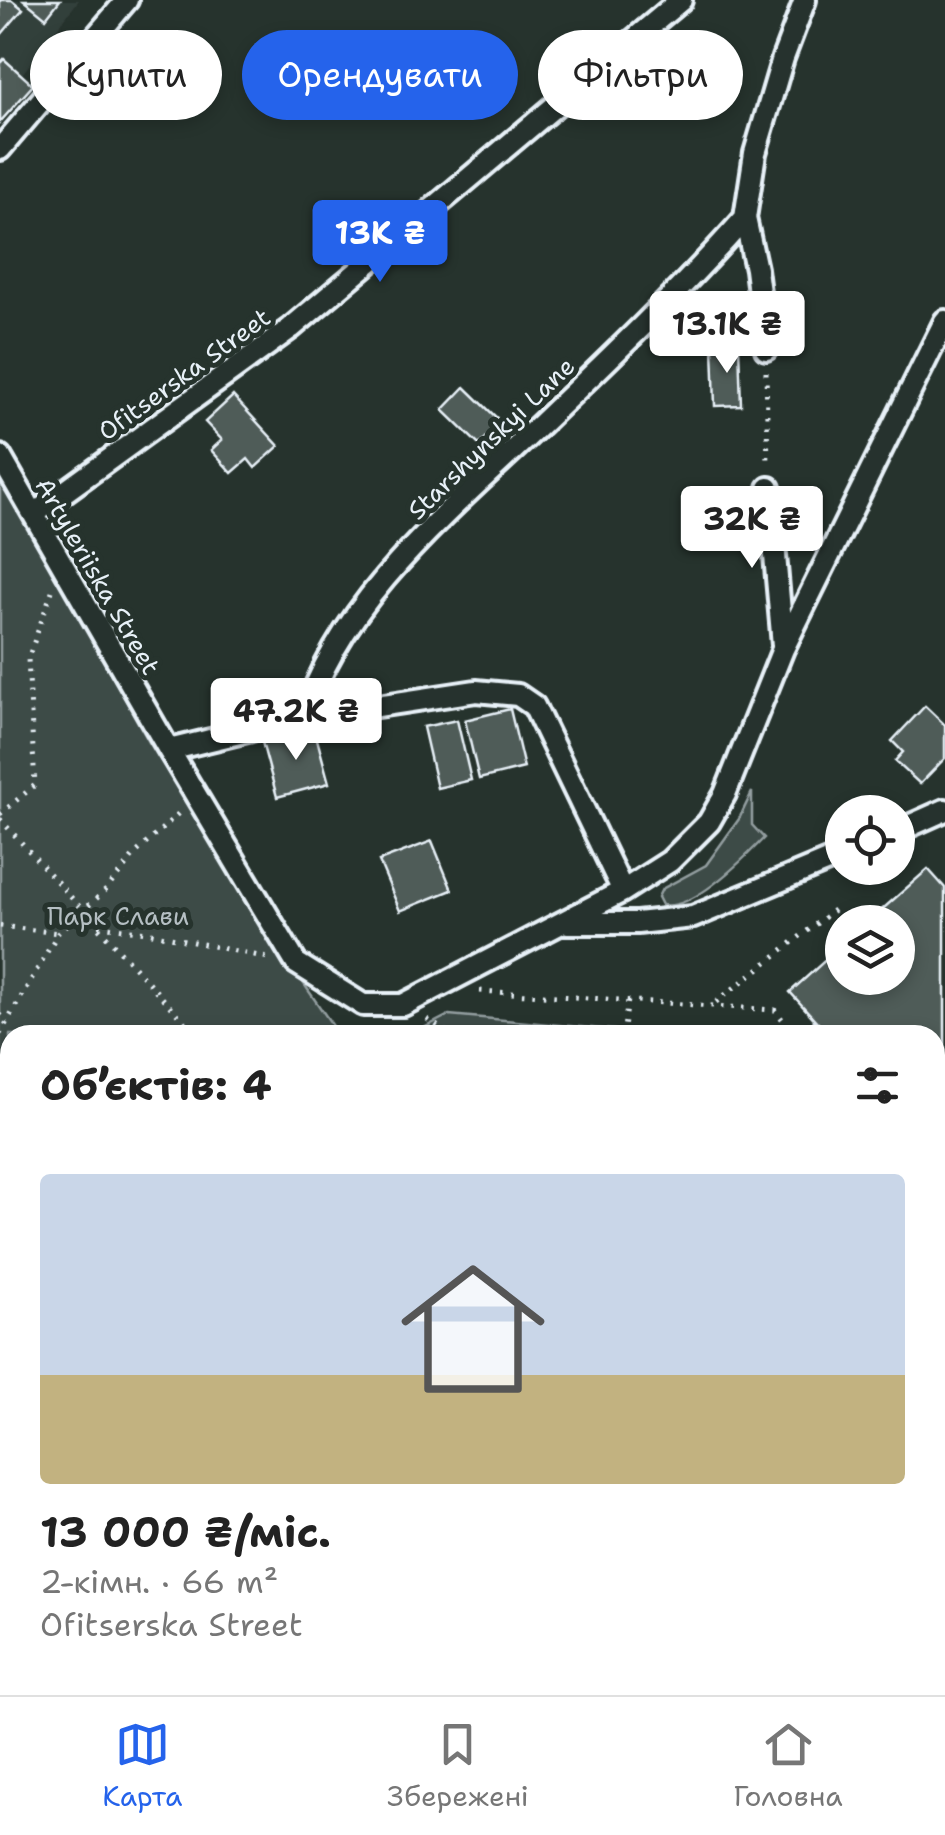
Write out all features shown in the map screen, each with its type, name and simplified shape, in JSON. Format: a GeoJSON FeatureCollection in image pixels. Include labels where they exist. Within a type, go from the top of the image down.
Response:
{"type":"FeatureCollection","features":[{"type":"Feature","properties":{"kind":"street"},"geometry":{"type":"LineString","coordinates":[[0,150],[127,0]]}},
{"type":"Feature","properties":{"kind":"street","name":"Ofitserska Street"},"geometry":{"type":"LineString","coordinates":[[34,514],[291,328],[682,0]]}},
{"type":"Feature","properties":{"kind":"street"},"geometry":{"type":"LineString","coordinates":[[766,349],[756,269],[744,218],[754,154],[805,0]]}},
{"type":"Feature","properties":{"kind":"street","name":"Starshynskyi Lane"},"geometry":{"type":"LineString","coordinates":[[306,717],[330,658],[372,594],[423,538],[619,349],[744,218]]}},
{"type":"Feature","properties":{"kind":"street"},"geometry":{"type":"LineString","coordinates":[[560,923],[623,891],[670,861],[708,822],[724,794],[783,649],[945,320]]}},
{"type":"Feature","properties":{"kind":"street","name":"Artyleriiska Street"},"geometry":{"type":"LineString","coordinates":[[0,456],[196,797],[296,962],[363,1005],[404,1005],[560,923]]}},
{"type":"Feature","properties":{"kind":"street"},"geometry":{"type":"LineString","coordinates":[[769,488],[783,649]]}},
{"type":"Feature","properties":{"kind":"street"},"geometry":{"type":"LineString","coordinates":[[169,750],[306,717],[476,690],[518,695],[534,706],[623,891]]}},
{"type":"Feature","properties":{"kind":"street"},"geometry":{"type":"LineString","coordinates":[[915,823],[945,810]]}},
{"type":"Feature","properties":{"kind":"street"},"geometry":{"type":"LineString","coordinates":[[560,923],[637,924],[693,917],[825,861]]}},
{"type":"Feature","properties":{"kind":"path"},"geometry":{"type":"LineString","coordinates":[[766,349],[769,488]]}},
{"type":"Feature","properties":{"kind":"path"},"geometry":{"type":"LineString","coordinates":[[62,565],[28,659],[35,785],[0,816],[187,1025]]}},
{"type":"Feature","properties":{"kind":"path"},"geometry":{"type":"LineString","coordinates":[[0,1014],[6,1023],[58,933],[196,797]]}},
{"type":"Feature","properties":{"kind":"path"},"geometry":{"type":"LineString","coordinates":[[713,1004],[825,916]]}},
{"type":"Feature","properties":{"kind":"path"},"geometry":{"type":"LineString","coordinates":[[0,926],[58,933]]}},
{"type":"Feature","properties":{"kind":"path"},"geometry":{"type":"LineString","coordinates":[[99,926],[296,962]]}},
{"type":"Feature","properties":{"kind":"path"},"geometry":{"type":"LineString","coordinates":[[476,991],[774,1010],[787,1025]]}},
{"type":"Feature","properties":{"kind":"path"},"geometry":{"type":"LineString","coordinates":[[624,1025],[628,1000]]}},
{"type":"Feature","properties":{"kind":"path"},"geometry":{"type":"LineString","coordinates":[[809,1025],[816,1020]]}},
{"type":"Feature","properties":{"kind":"shaded area"},"geometry":{"type":"Polygon","coordinates":[[[0,0],[79,0],[56,30],[30,30],[30,64],[0,103],[0,0]]]}},
{"type":"Feature","properties":{"kind":"green space","name":"Парк Слави"},"geometry":{"type":"Polygon","coordinates":[[[0,475],[149,742],[245,898],[332,1025],[0,1025],[0,475]]]}},
{"type":"Feature","properties":{"kind":"green space"},"geometry":{"type":"Polygon","coordinates":[[[752,792],[752,825],[764,838],[702,892],[674,905],[662,905],[658,897],[662,889],[706,865],[739,819],[752,792]]]}},
{"type":"Feature","properties":{"kind":"green space"},"geometry":{"type":"Polygon","coordinates":[[[449,1015],[559,1025],[430,1025],[449,1015]]]}},
{"type":"Feature","properties":{"kind":"building"},"geometry":{"type":"Polygon","coordinates":[[[0,0],[12,0],[23,9],[0,36],[0,0]]]}},
{"type":"Feature","properties":{"kind":"building"},"geometry":{"type":"Polygon","coordinates":[[[24,0],[60,0],[46,18],[24,0]]]}},
{"type":"Feature","properties":{"kind":"building"},"geometry":{"type":"Polygon","coordinates":[[[4,59],[30,82],[30,88],[0,122],[0,63],[4,59]]]}},
{"type":"Feature","properties":{"kind":"building"},"geometry":{"type":"Polygon","coordinates":[[[739,346],[741,405],[715,406],[713,347],[739,346]]]}},
{"type":"Feature","properties":{"kind":"building"},"geometry":{"type":"Polygon","coordinates":[[[465,387],[501,422],[479,445],[443,410],[465,387]]]}},
{"type":"Feature","properties":{"kind":"building"},"geometry":{"type":"Polygon","coordinates":[[[233,396],[279,446],[255,468],[248,459],[232,473],[211,450],[222,440],[205,422],[233,396]]]}},
{"type":"Feature","properties":{"kind":"building"},"geometry":{"type":"Polygon","coordinates":[[[925,706],[945,725],[945,758],[920,784],[895,761],[903,752],[892,741],[925,706]]]}},
{"type":"Feature","properties":{"kind":"building"},"geometry":{"type":"Polygon","coordinates":[[[510,709],[524,768],[479,779],[465,720],[510,709]]]}},
{"type":"Feature","properties":{"kind":"building"},"geometry":{"type":"Polygon","coordinates":[[[457,720],[471,780],[437,788],[423,727],[457,720]]]}},
{"type":"Feature","properties":{"kind":"building"},"geometry":{"type":"Polygon","coordinates":[[[314,728],[329,783],[277,797],[262,742],[314,728]]]}},
{"type":"Feature","properties":{"kind":"building"},"geometry":{"type":"Polygon","coordinates":[[[432,841],[452,890],[400,911],[379,861],[432,841]]]}},
{"type":"Feature","properties":{"kind":"building"},"geometry":{"type":"Polygon","coordinates":[[[928,869],[945,888],[945,1025],[820,1025],[790,992],[825,960],[825,995],[915,995],[915,905],[887,905],[915,885],[928,869]]]}}]}
